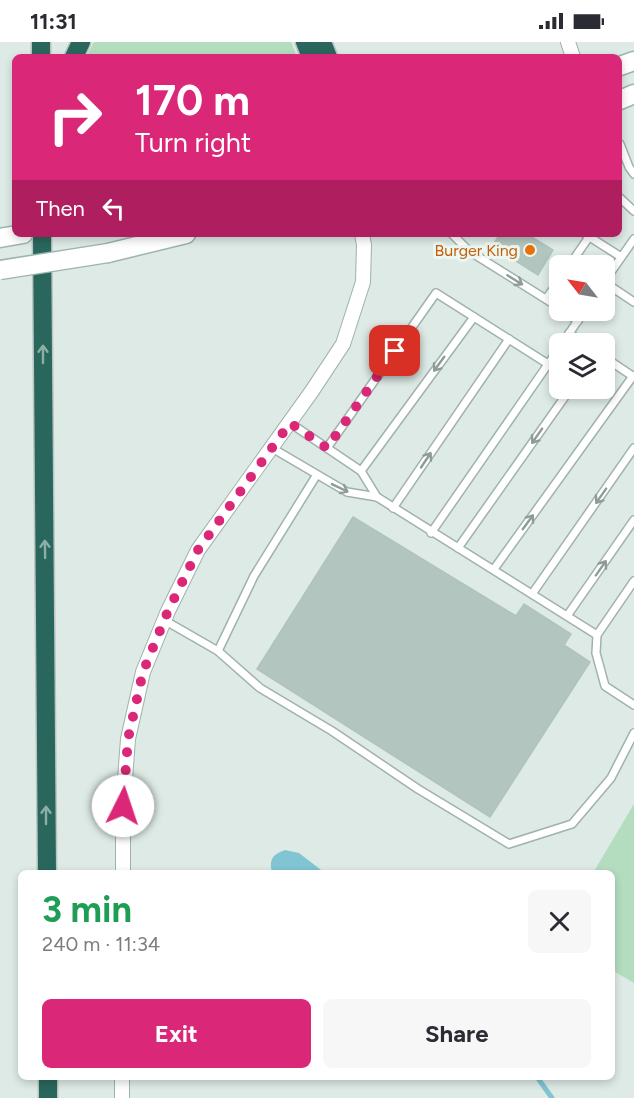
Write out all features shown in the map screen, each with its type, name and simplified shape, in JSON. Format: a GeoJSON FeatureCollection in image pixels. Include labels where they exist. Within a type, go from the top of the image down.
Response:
{"type":"FeatureCollection","features":[{"type":"Feature","properties":{"kind":"highway"},"geometry":{"type":"LineString","coordinates":[[42,237],[46,870]]}},
{"type":"Feature","properties":{"kind":"highway"},"geometry":{"type":"LineString","coordinates":[[48,1080],[48,1098]]}},
{"type":"Feature","properties":{"kind":"main road"},"geometry":{"type":"LineString","coordinates":[[0,270],[108,253],[174,237]]}},
{"type":"Feature","properties":{"kind":"street"},"geometry":{"type":"LineString","coordinates":[[123,870],[123,806],[128,739],[143,672],[198,550],[290,423],[343,344],[363,282],[363,237]]}},
{"type":"Feature","properties":{"kind":"street"},"geometry":{"type":"LineString","coordinates":[[122,1080],[122,1098]]}},
{"type":"Feature","properties":{"kind":"lane"},"geometry":{"type":"LineString","coordinates":[[622,150],[628,167],[634,174]]}},
{"type":"Feature","properties":{"kind":"lane"},"geometry":{"type":"LineString","coordinates":[[622,200],[634,211]]}},
{"type":"Feature","properties":{"kind":"lane"},"geometry":{"type":"LineString","coordinates":[[455,237],[470,251],[549,301]]}},
{"type":"Feature","properties":{"kind":"lane"},"geometry":{"type":"LineString","coordinates":[[575,255],[586,237]]}},
{"type":"Feature","properties":{"kind":"lane"},"geometry":{"type":"LineString","coordinates":[[590,237],[621,257]]}},
{"type":"Feature","properties":{"kind":"lane"},"geometry":{"type":"LineString","coordinates":[[615,266],[621,257],[631,250],[634,239]]}},
{"type":"Feature","properties":{"kind":"lane"},"geometry":{"type":"LineString","coordinates":[[615,289],[634,302]]}},
{"type":"Feature","properties":{"kind":"lane"},"geometry":{"type":"LineString","coordinates":[[327,448],[436,293],[548,364],[431,533]]}},
{"type":"Feature","properties":{"kind":"lane"},"geometry":{"type":"LineString","coordinates":[[546,299],[549,295]]}},
{"type":"Feature","properties":{"kind":"lane"},"geometry":{"type":"LineString","coordinates":[[361,471],[474,317]]}},
{"type":"Feature","properties":{"kind":"lane"},"geometry":{"type":"LineString","coordinates":[[569,333],[578,321]]}},
{"type":"Feature","properties":{"kind":"lane"},"geometry":{"type":"LineString","coordinates":[[393,508],[509,339]]}},
{"type":"Feature","properties":{"kind":"lane"},"geometry":{"type":"LineString","coordinates":[[494,569],[634,377],[615,364]]}},
{"type":"Feature","properties":{"kind":"lane"},"geometry":{"type":"LineString","coordinates":[[458,548],[563,399]]}},
{"type":"Feature","properties":{"kind":"lane"},"geometry":{"type":"LineString","coordinates":[[290,423],[361,471],[377,497],[431,533],[494,569],[597,635]]}},
{"type":"Feature","properties":{"kind":"lane"},"geometry":{"type":"LineString","coordinates":[[532,594],[634,447]]}},
{"type":"Feature","properties":{"kind":"lane"},"geometry":{"type":"LineString","coordinates":[[272,448],[316,476],[347,492],[377,497]]}},
{"type":"Feature","properties":{"kind":"lane"},"geometry":{"type":"LineString","coordinates":[[218,651],[254,576],[316,476]]}},
{"type":"Feature","properties":{"kind":"lane"},"geometry":{"type":"LineString","coordinates":[[567,616],[634,520]]}},
{"type":"Feature","properties":{"kind":"lane"},"geometry":{"type":"LineString","coordinates":[[634,581],[597,635],[596,653],[605,686],[634,705]]}},
{"type":"Feature","properties":{"kind":"lane"},"geometry":{"type":"LineString","coordinates":[[165,620],[218,651],[260,687],[332,731],[418,789],[509,844],[572,824],[611,778],[634,733]]}},
{"type":"Feature","properties":{"kind":"green space"},"geometry":{"type":"Polygon","coordinates":[[[94,42],[291,42],[296,54],[88,54],[94,42]]]}},
{"type":"Feature","properties":{"kind":"green space"},"geometry":{"type":"Polygon","coordinates":[[[634,804],[634,983],[615,972],[615,870],[595,870],[634,804]]]}},
{"type":"Feature","properties":{"kind":"water"},"geometry":{"type":"Polygon","coordinates":[[[285,850],[299,853],[321,870],[272,870],[272,858],[285,850]]]}},
{"type":"Feature","properties":{"kind":"building"},"geometry":{"type":"Polygon","coordinates":[[[498,237],[532,237],[553,250],[538,275],[492,246],[498,237]]]}},
{"type":"Feature","properties":{"kind":"building"},"geometry":{"type":"Polygon","coordinates":[[[353,517],[516,616],[524,604],[571,634],[564,645],[590,662],[490,817],[257,669],[353,517]]]}},
{"type":"Feature","properties":{"kind":"waterway"},"geometry":{"type":"LineString","coordinates":[[539,1080],[552,1098]]}},
{"type":"Feature","properties":{"kind":"place","name":"Burger King"},"geometry":{"type":"Point","coordinates":[530,250]}},
{"type":"Feature","properties":{"kind":"route"},"geometry":{"type":"LineString","coordinates":[[123,806],[128,739],[143,672],[168,611],[198,550],[290,423],[327,448],[395,351]]}}]}
